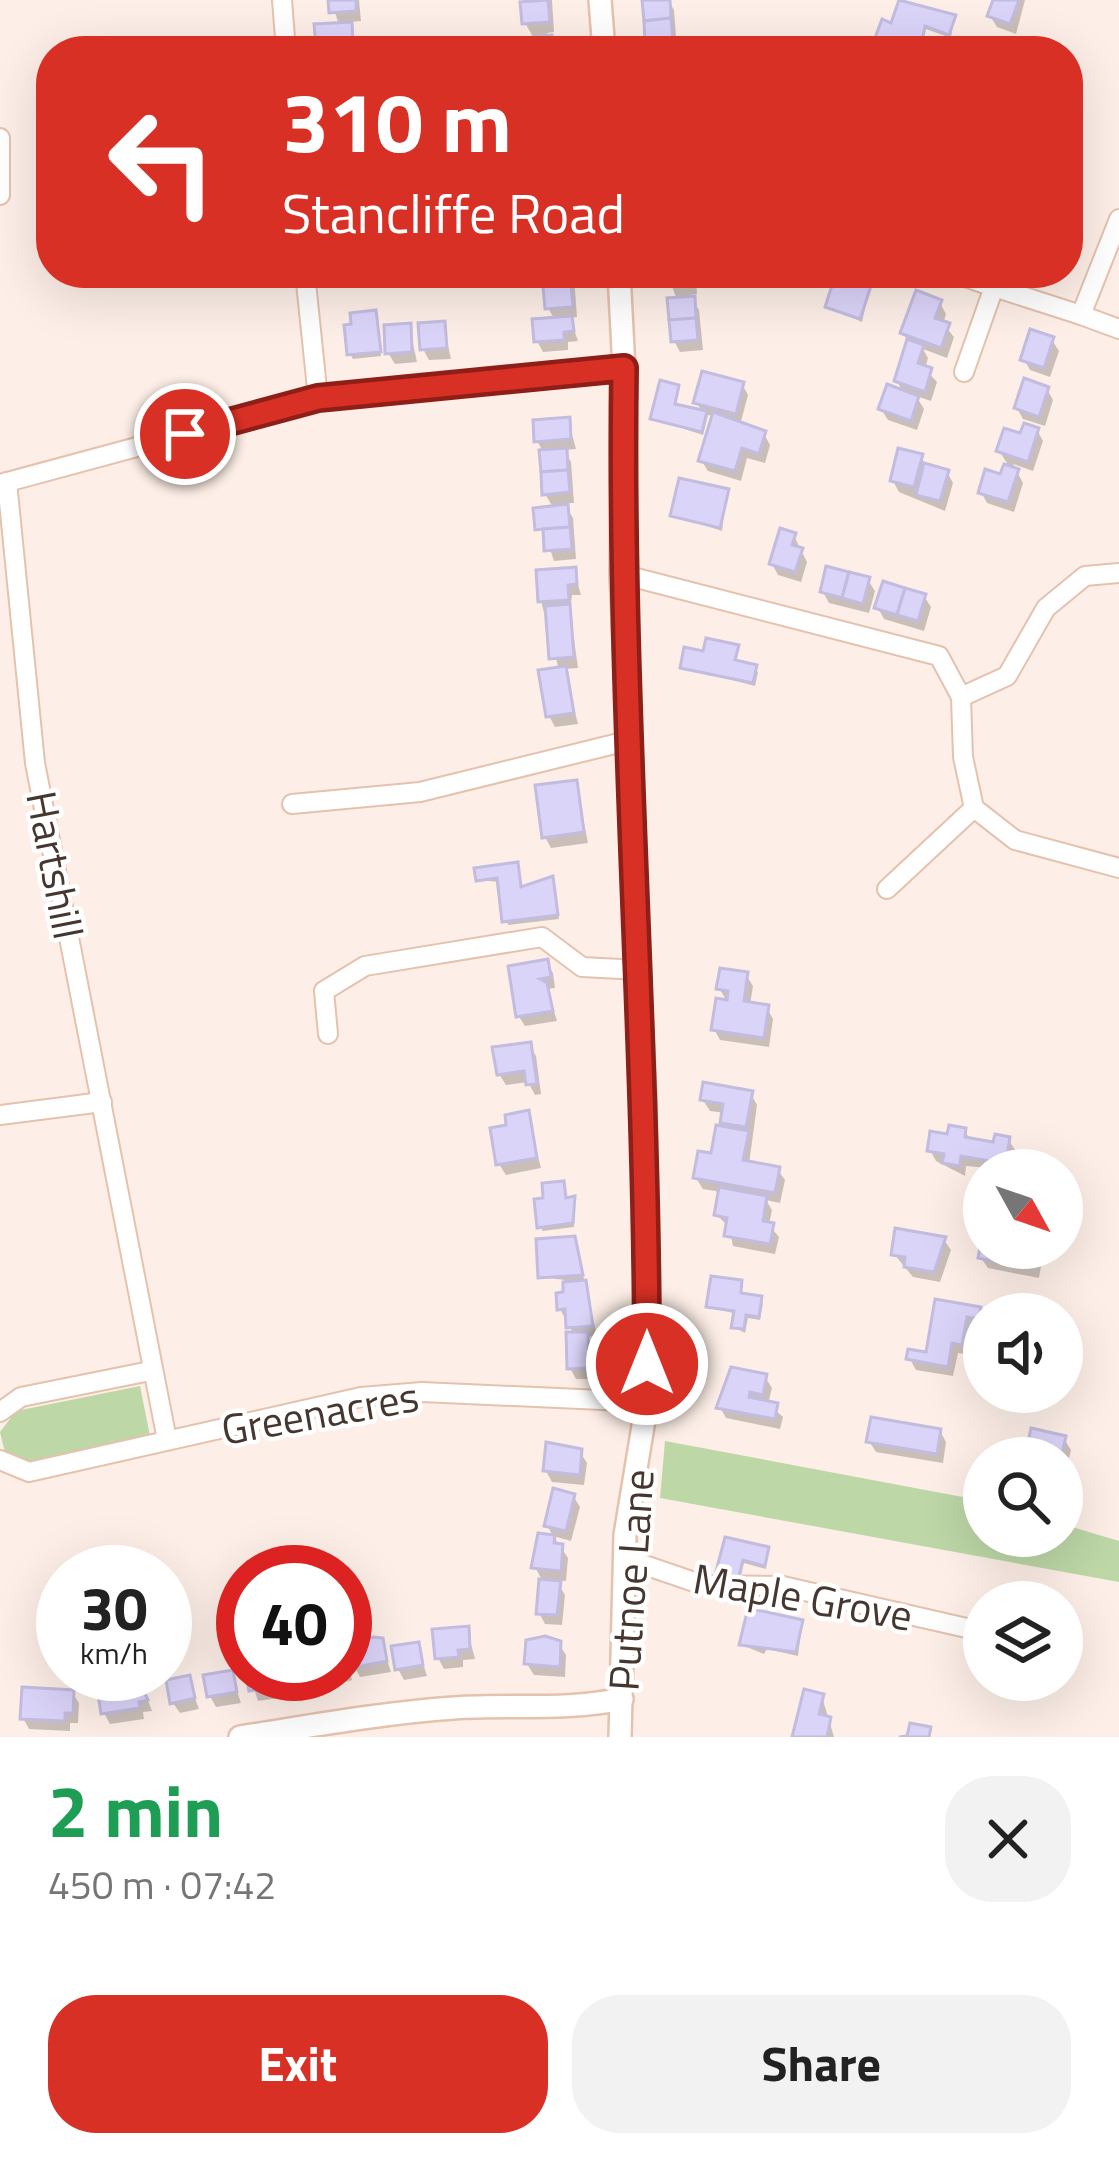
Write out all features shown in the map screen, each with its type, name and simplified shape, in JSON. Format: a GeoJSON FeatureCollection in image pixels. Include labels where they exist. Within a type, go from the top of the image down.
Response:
{"type":"FeatureCollection","features":[{"type":"Feature","properties":{"kind":"street"},"geometry":{"type":"LineString","coordinates":[[282,0],[285,36]]}},
{"type":"Feature","properties":{"kind":"street"},"geometry":{"type":"LineString","coordinates":[[600,0],[603,36]]}},
{"type":"Feature","properties":{"kind":"street"},"geometry":{"type":"LineString","coordinates":[[0,138],[0,195]]}},
{"type":"Feature","properties":{"kind":"street"},"geometry":{"type":"LineString","coordinates":[[1081,315],[1119,219]]}},
{"type":"Feature","properties":{"kind":"street"},"geometry":{"type":"LineString","coordinates":[[306,288],[318,398]]}},
{"type":"Feature","properties":{"kind":"street","name":"Putnoe Lane"},"geometry":{"type":"LineString","coordinates":[[620,288],[624,368],[621,574],[640,970],[647,1402],[624,1558],[620,1737]]}},
{"type":"Feature","properties":{"kind":"street"},"geometry":{"type":"LineString","coordinates":[[964,371],[994,288]]}},
{"type":"Feature","properties":{"kind":"street"},"geometry":{"type":"LineString","coordinates":[[997,288],[1119,329]]}},
{"type":"Feature","properties":{"kind":"street"},"geometry":{"type":"LineString","coordinates":[[3,483],[318,398],[624,368]]}},
{"type":"Feature","properties":{"kind":"street","name":"Hartshill"},"geometry":{"type":"LineString","coordinates":[[3,483],[35,763],[167,1440]]}},
{"type":"Feature","properties":{"kind":"street"},"geometry":{"type":"LineString","coordinates":[[961,697],[1007,676],[1046,608],[1085,576],[1119,572]]}},
{"type":"Feature","properties":{"kind":"street"},"geometry":{"type":"LineString","coordinates":[[621,574],[939,656],[961,697],[962,758],[974,808],[1015,840],[1119,868]]}},
{"type":"Feature","properties":{"kind":"street"},"geometry":{"type":"LineString","coordinates":[[292,804],[420,792],[631,740]]}},
{"type":"Feature","properties":{"kind":"street"},"geometry":{"type":"LineString","coordinates":[[887,889],[974,808]]}},
{"type":"Feature","properties":{"kind":"street"},"geometry":{"type":"LineString","coordinates":[[328,1034],[324,992],[364,966],[542,937],[582,967],[640,970]]}},
{"type":"Feature","properties":{"kind":"street"},"geometry":{"type":"LineString","coordinates":[[0,1115],[102,1102]]}},
{"type":"Feature","properties":{"kind":"street"},"geometry":{"type":"LineString","coordinates":[[0,1412],[21,1397],[150,1371]]}},
{"type":"Feature","properties":{"kind":"street","name":"Greenacres"},"geometry":{"type":"LineString","coordinates":[[0,1460],[29,1472],[361,1397],[422,1392],[647,1402]]}},
{"type":"Feature","properties":{"kind":"street","name":"Maple Grove"},"geometry":{"type":"LineString","coordinates":[[624,1558],[703,1585],[783,1586],[963,1627]]}},
{"type":"Feature","properties":{"kind":"street"},"geometry":{"type":"LineString","coordinates":[[240,1737],[391,1712],[475,1706],[573,1710],[622,1699]]}},
{"type":"Feature","properties":{"kind":"green space"},"geometry":{"type":"Polygon","coordinates":[[[140,1386],[150,1436],[31,1463],[5,1453],[0,1432],[16,1411],[140,1386]]]}},
{"type":"Feature","properties":{"kind":"green space"},"geometry":{"type":"Polygon","coordinates":[[[665,1441],[963,1497],[963,1553],[660,1498],[665,1441]]]}},
{"type":"Feature","properties":{"kind":"green space"},"geometry":{"type":"Polygon","coordinates":[[[1083,1530],[1119,1541],[1119,1582],[982,1557],[1083,1557],[1083,1530]]]}},
{"type":"Feature","properties":{"kind":"building"},"geometry":{"type":"Polygon","coordinates":[[[328,0],[356,0],[356,11],[329,13],[328,0]]]}},
{"type":"Feature","properties":{"kind":"building"},"geometry":{"type":"Polygon","coordinates":[[[548,0],[550,22],[522,24],[520,2],[548,0]]]}},
{"type":"Feature","properties":{"kind":"building"},"geometry":{"type":"Polygon","coordinates":[[[642,0],[670,0],[671,18],[644,21],[642,0]]]}},
{"type":"Feature","properties":{"kind":"building"},"geometry":{"type":"Polygon","coordinates":[[[899,0],[956,15],[949,35],[925,26],[923,36],[876,36],[882,19],[891,23],[899,0]]]}},
{"type":"Feature","properties":{"kind":"building"},"geometry":{"type":"Polygon","coordinates":[[[993,0],[1019,0],[1010,24],[987,16],[993,0]]]}},
{"type":"Feature","properties":{"kind":"building"},"geometry":{"type":"Polygon","coordinates":[[[671,18],[673,36],[645,36],[644,21],[671,18]]]}},
{"type":"Feature","properties":{"kind":"building"},"geometry":{"type":"Polygon","coordinates":[[[352,22],[353,36],[315,36],[314,24],[352,22]]]}},
{"type":"Feature","properties":{"kind":"building"},"geometry":{"type":"Polygon","coordinates":[[[543,288],[571,288],[573,307],[545,309],[543,288]]]}},
{"type":"Feature","properties":{"kind":"building"},"geometry":{"type":"Polygon","coordinates":[[[831,288],[870,288],[860,319],[825,307],[831,288]]]}},
{"type":"Feature","properties":{"kind":"building"},"geometry":{"type":"Polygon","coordinates":[[[916,290],[942,300],[935,318],[950,323],[941,348],[900,333],[916,290]]]}},
{"type":"Feature","properties":{"kind":"building"},"geometry":{"type":"Polygon","coordinates":[[[695,296],[696,318],[669,320],[667,298],[695,296]]]}},
{"type":"Feature","properties":{"kind":"building"},"geometry":{"type":"Polygon","coordinates":[[[376,310],[381,352],[347,355],[344,325],[351,324],[350,313],[376,310]]]}},
{"type":"Feature","properties":{"kind":"building"},"geometry":{"type":"Polygon","coordinates":[[[572,316],[574,331],[564,332],[564,340],[534,342],[532,319],[572,316]]]}},
{"type":"Feature","properties":{"kind":"building"},"geometry":{"type":"Polygon","coordinates":[[[696,318],[698,340],[671,342],[669,320],[696,318]]]}},
{"type":"Feature","properties":{"kind":"building"},"geometry":{"type":"Polygon","coordinates":[[[445,321],[447,348],[420,350],[418,323],[445,321]]]}},
{"type":"Feature","properties":{"kind":"building"},"geometry":{"type":"Polygon","coordinates":[[[411,323],[412,352],[385,354],[384,325],[411,323]]]}},
{"type":"Feature","properties":{"kind":"building"},"geometry":{"type":"Polygon","coordinates":[[[1030,329],[1054,337],[1044,368],[1020,360],[1030,329]]]}},
{"type":"Feature","properties":{"kind":"building"},"geometry":{"type":"Polygon","coordinates":[[[907,339],[924,345],[918,363],[932,368],[925,392],[894,381],[907,339]]]}},
{"type":"Feature","properties":{"kind":"building"},"geometry":{"type":"Polygon","coordinates":[[[702,371],[744,382],[736,414],[693,403],[702,371]]]}},
{"type":"Feature","properties":{"kind":"building"},"geometry":{"type":"Polygon","coordinates":[[[1024,378],[1049,387],[1039,417],[1014,408],[1024,378]]]}},
{"type":"Feature","properties":{"kind":"building"},"geometry":{"type":"Polygon","coordinates":[[[660,380],[679,385],[675,404],[707,411],[702,432],[650,419],[660,380]]]}},
{"type":"Feature","properties":{"kind":"building"},"geometry":{"type":"Polygon","coordinates":[[[887,384],[919,396],[911,421],[878,409],[887,384]]]}},
{"type":"Feature","properties":{"kind":"building"},"geometry":{"type":"Polygon","coordinates":[[[713,412],[766,431],[759,454],[742,448],[735,471],[698,461],[713,412]]]}},
{"type":"Feature","properties":{"kind":"building"},"geometry":{"type":"Polygon","coordinates":[[[570,417],[571,439],[534,442],[533,420],[570,417]]]}},
{"type":"Feature","properties":{"kind":"building"},"geometry":{"type":"Polygon","coordinates":[[[1024,423],[1039,428],[1028,462],[996,451],[1004,428],[1020,433],[1024,423]]]}},
{"type":"Feature","properties":{"kind":"building"},"geometry":{"type":"Polygon","coordinates":[[[567,448],[568,470],[541,472],[539,450],[567,448]]]}},
{"type":"Feature","properties":{"kind":"building"},"geometry":{"type":"Polygon","coordinates":[[[898,448],[923,454],[914,487],[890,481],[898,448]]]}},
{"type":"Feature","properties":{"kind":"building"},"geometry":{"type":"Polygon","coordinates":[[[924,463],[949,470],[940,501],[916,495],[924,463]]]}},
{"type":"Feature","properties":{"kind":"building"},"geometry":{"type":"Polygon","coordinates":[[[1004,464],[1019,469],[1008,502],[978,493],[985,469],[1000,474],[1004,464]]]}},
{"type":"Feature","properties":{"kind":"building"},"geometry":{"type":"Polygon","coordinates":[[[568,470],[570,492],[542,495],[541,472],[568,470]]]}},
{"type":"Feature","properties":{"kind":"building"},"geometry":{"type":"Polygon","coordinates":[[[679,478],[729,489],[720,528],[670,516],[679,478]]]}},
{"type":"Feature","properties":{"kind":"building"},"geometry":{"type":"Polygon","coordinates":[[[568,504],[570,527],[535,530],[533,508],[568,504]]]}},
{"type":"Feature","properties":{"kind":"building"},"geometry":{"type":"Polygon","coordinates":[[[570,527],[572,549],[544,551],[543,529],[570,527]]]}},
{"type":"Feature","properties":{"kind":"building"},"geometry":{"type":"Polygon","coordinates":[[[780,528],[796,533],[792,545],[803,548],[795,572],[769,564],[780,528]]]}},
{"type":"Feature","properties":{"kind":"building"},"geometry":{"type":"Polygon","coordinates":[[[826,566],[849,572],[842,598],[820,592],[826,566]]]}},
{"type":"Feature","properties":{"kind":"building"},"geometry":{"type":"Polygon","coordinates":[[[576,567],[577,584],[568,585],[569,600],[538,602],[536,570],[576,567]]]}},
{"type":"Feature","properties":{"kind":"building"},"geometry":{"type":"Polygon","coordinates":[[[849,572],[870,577],[863,604],[842,598],[849,572]]]}},
{"type":"Feature","properties":{"kind":"building"},"geometry":{"type":"Polygon","coordinates":[[[883,581],[905,588],[897,615],[874,608],[883,581]]]}},
{"type":"Feature","properties":{"kind":"building"},"geometry":{"type":"Polygon","coordinates":[[[905,588],[926,594],[918,621],[897,615],[905,588]]]}},
{"type":"Feature","properties":{"kind":"building"},"geometry":{"type":"Polygon","coordinates":[[[570,604],[574,657],[549,659],[545,606],[570,604]]]}},
{"type":"Feature","properties":{"kind":"building"},"geometry":{"type":"Polygon","coordinates":[[[706,638],[739,645],[735,660],[757,665],[753,683],[680,668],[684,647],[703,651],[706,638]]]}},
{"type":"Feature","properties":{"kind":"building"},"geometry":{"type":"Polygon","coordinates":[[[566,666],[574,713],[546,717],[538,670],[566,666]]]}},
{"type":"Feature","properties":{"kind":"building"},"geometry":{"type":"Polygon","coordinates":[[[577,780],[584,832],[542,838],[535,785],[577,780]]]}},
{"type":"Feature","properties":{"kind":"building"},"geometry":{"type":"Polygon","coordinates":[[[518,862],[521,887],[553,876],[558,915],[502,922],[497,878],[476,881],[474,868],[518,862]]]}},
{"type":"Feature","properties":{"kind":"building"},"geometry":{"type":"Polygon","coordinates":[[[548,959],[551,977],[540,979],[547,983],[553,1011],[516,1017],[508,966],[548,959]]]}},
{"type":"Feature","properties":{"kind":"building"},"geometry":{"type":"Polygon","coordinates":[[[720,968],[748,972],[744,1001],[769,1005],[764,1038],[711,1030],[716,998],[727,1000],[728,991],[716,989],[720,968]]]}},
{"type":"Feature","properties":{"kind":"building"},"geometry":{"type":"Polygon","coordinates":[[[531,1042],[537,1084],[526,1085],[524,1071],[497,1075],[492,1047],[531,1042]]]}},
{"type":"Feature","properties":{"kind":"building"},"geometry":{"type":"Polygon","coordinates":[[[703,1082],[753,1091],[746,1127],[720,1123],[723,1104],[700,1100],[703,1082]]]}},
{"type":"Feature","properties":{"kind":"building"},"geometry":{"type":"Polygon","coordinates":[[[529,1110],[537,1158],[496,1165],[490,1128],[506,1125],[505,1115],[529,1110]]]}},
{"type":"Feature","properties":{"kind":"building"},"geometry":{"type":"Polygon","coordinates":[[[716,1125],[749,1131],[743,1160],[780,1167],[775,1193],[693,1178],[698,1151],[711,1153],[716,1125]]]}},
{"type":"Feature","properties":{"kind":"building"},"geometry":{"type":"Polygon","coordinates":[[[949,1125],[966,1128],[965,1137],[993,1142],[995,1134],[1010,1137],[1008,1149],[963,1149],[960,1166],[942,1163],[944,1154],[927,1151],[930,1131],[947,1134],[949,1125]]]}},
{"type":"Feature","properties":{"kind":"building"},"geometry":{"type":"Polygon","coordinates":[[[564,1181],[566,1198],[575,1196],[573,1223],[537,1228],[534,1199],[543,1198],[542,1183],[564,1181]]]}},
{"type":"Feature","properties":{"kind":"building"},"geometry":{"type":"Polygon","coordinates":[[[719,1187],[767,1196],[763,1221],[774,1223],[770,1244],[724,1236],[727,1218],[714,1215],[719,1187]]]}},
{"type":"Feature","properties":{"kind":"building"},"geometry":{"type":"Polygon","coordinates":[[[895,1228],[946,1237],[934,1272],[904,1267],[905,1257],[891,1255],[895,1228]]]}},
{"type":"Feature","properties":{"kind":"building"},"geometry":{"type":"Polygon","coordinates":[[[575,1236],[583,1275],[538,1278],[536,1239],[575,1236]]]}},
{"type":"Feature","properties":{"kind":"building"},"geometry":{"type":"Polygon","coordinates":[[[711,1276],[742,1280],[741,1293],[762,1296],[759,1317],[746,1315],[744,1329],[731,1328],[734,1311],[706,1307],[711,1276]]]}},
{"type":"Feature","properties":{"kind":"building"},"geometry":{"type":"Polygon","coordinates":[[[586,1280],[593,1326],[566,1328],[565,1309],[557,1310],[556,1293],[563,1292],[563,1282],[586,1280]]]}},
{"type":"Feature","properties":{"kind":"building"},"geometry":{"type":"Polygon","coordinates":[[[935,1299],[963,1304],[962,1345],[952,1343],[948,1367],[906,1359],[908,1349],[926,1352],[935,1299]]]}},
{"type":"Feature","properties":{"kind":"building"},"geometry":{"type":"Polygon","coordinates":[[[566,1332],[588,1332],[589,1368],[567,1369],[566,1332]]]}},
{"type":"Feature","properties":{"kind":"building"},"geometry":{"type":"Polygon","coordinates":[[[731,1367],[767,1374],[763,1395],[750,1392],[749,1397],[778,1403],[775,1419],[716,1408],[731,1367]]]}},
{"type":"Feature","properties":{"kind":"building"},"geometry":{"type":"Polygon","coordinates":[[[871,1417],[941,1429],[937,1454],[866,1442],[871,1417]]]}},
{"type":"Feature","properties":{"kind":"building"},"geometry":{"type":"Polygon","coordinates":[[[1031,1428],[1066,1436],[1066,1437],[1029,1437],[1031,1428]]]}},
{"type":"Feature","properties":{"kind":"building"},"geometry":{"type":"Polygon","coordinates":[[[546,1442],[582,1449],[580,1475],[543,1471],[546,1442]]]}},
{"type":"Feature","properties":{"kind":"building"},"geometry":{"type":"Polygon","coordinates":[[[553,1488],[575,1494],[566,1531],[544,1526],[553,1488]]]}},
{"type":"Feature","properties":{"kind":"building"},"geometry":{"type":"Polygon","coordinates":[[[538,1533],[555,1535],[554,1543],[563,1544],[561,1571],[531,1568],[538,1533]]]}},
{"type":"Feature","properties":{"kind":"building"},"geometry":{"type":"Polygon","coordinates":[[[725,1537],[769,1547],[765,1566],[743,1560],[738,1580],[715,1575],[725,1537]]]}},
{"type":"Feature","properties":{"kind":"building"},"geometry":{"type":"Polygon","coordinates":[[[539,1579],[561,1581],[557,1615],[536,1614],[539,1579]]]}},
{"type":"Feature","properties":{"kind":"building"},"geometry":{"type":"Polygon","coordinates":[[[748,1608],[803,1620],[796,1652],[739,1645],[748,1608]]]}},
{"type":"Feature","properties":{"kind":"building"},"geometry":{"type":"Polygon","coordinates":[[[469,1626],[470,1649],[458,1650],[459,1657],[435,1659],[432,1629],[469,1626]]]}},
{"type":"Feature","properties":{"kind":"building"},"geometry":{"type":"Polygon","coordinates":[[[545,1636],[561,1641],[560,1667],[524,1664],[526,1640],[545,1636]]]}},
{"type":"Feature","properties":{"kind":"building"},"geometry":{"type":"Polygon","coordinates":[[[372,1637],[383,1638],[387,1661],[372,1664],[372,1637]]]}},
{"type":"Feature","properties":{"kind":"building"},"geometry":{"type":"Polygon","coordinates":[[[419,1642],[423,1665],[395,1670],[391,1646],[419,1642]]]}},
{"type":"Feature","properties":{"kind":"building"},"geometry":{"type":"Polygon","coordinates":[[[216,1673],[216,1696],[207,1697],[203,1675],[216,1673]]]}},
{"type":"Feature","properties":{"kind":"building"},"geometry":{"type":"Polygon","coordinates":[[[22,1687],[36,1688],[36,1701],[74,1701],[73,1713],[65,1713],[65,1721],[20,1719],[22,1687]]]}},
{"type":"Feature","properties":{"kind":"building"},"geometry":{"type":"Polygon","coordinates":[[[804,1689],[824,1694],[819,1714],[831,1717],[827,1737],[792,1737],[804,1689]]]}},
{"type":"Feature","properties":{"kind":"building"},"geometry":{"type":"Polygon","coordinates":[[[99,1701],[144,1701],[140,1708],[101,1714],[99,1701]]]}},
{"type":"Feature","properties":{"kind":"building"},"geometry":{"type":"Polygon","coordinates":[[[910,1723],[931,1727],[929,1737],[899,1737],[907,1736],[910,1723]]]}},
{"type":"Feature","properties":{"kind":"route"},"geometry":{"type":"LineString","coordinates":[[185,434],[318,398],[524,374],[624,368],[621,574],[646,1101],[647,1364]]}}]}
